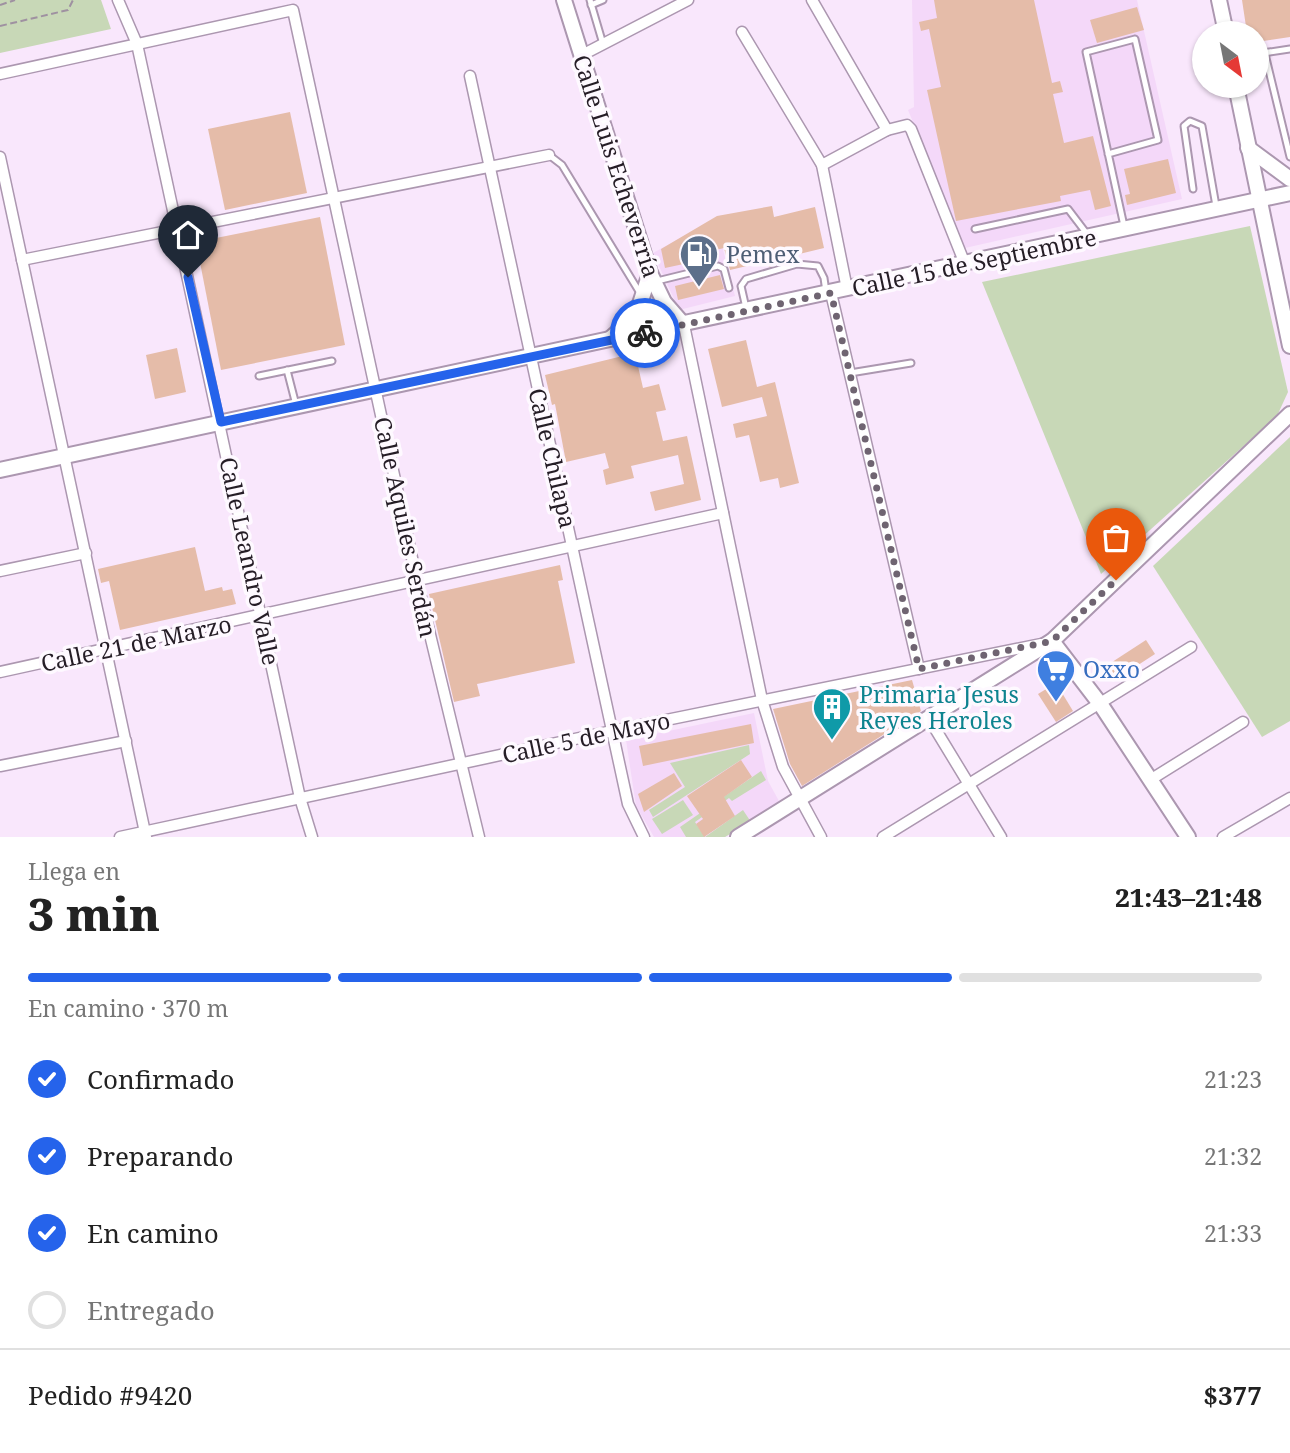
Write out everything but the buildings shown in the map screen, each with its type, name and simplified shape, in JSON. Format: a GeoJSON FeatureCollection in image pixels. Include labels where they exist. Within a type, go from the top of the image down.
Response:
{"type":"FeatureCollection","features":[{"type":"Feature","properties":{"kind":"street","name":"Calle Leandro Valle"},"geometry":{"type":"LineString","coordinates":[[118,0],[137,44],[221,422],[300,798],[312,837]]}},
{"type":"Feature","properties":{"kind":"street","name":"Calle Luis Echeverría"},"geometry":{"type":"LineString","coordinates":[[564,0],[652,277],[664,302],[684,325]]}},
{"type":"Feature","properties":{"kind":"street"},"geometry":{"type":"LineString","coordinates":[[582,55],[688,0]]}},
{"type":"Feature","properties":{"kind":"street"},"geometry":{"type":"LineString","coordinates":[[812,0],[887,130]]}},
{"type":"Feature","properties":{"kind":"street"},"geometry":{"type":"LineString","coordinates":[[1219,0],[1223,21]]}},
{"type":"Feature","properties":{"kind":"street","name":"Calle Aquiles Serdán"},"geometry":{"type":"LineString","coordinates":[[137,44],[293,10],[417,581],[479,837]]}},
{"type":"Feature","properties":{"kind":"street"},"geometry":{"type":"LineString","coordinates":[[742,32],[822,165],[847,289]]}},
{"type":"Feature","properties":{"kind":"street"},"geometry":{"type":"LineString","coordinates":[[0,74],[137,44]]}},
{"type":"Feature","properties":{"kind":"street","name":"Calle Chilapa"},"geometry":{"type":"LineString","coordinates":[[470,76],[628,804],[644,837]]}},
{"type":"Feature","properties":{"kind":"street"},"geometry":{"type":"LineString","coordinates":[[1238,98],[1290,346]]}},
{"type":"Feature","properties":{"kind":"street"},"geometry":{"type":"LineString","coordinates":[[822,165],[900,124],[911,129],[965,264]]}},
{"type":"Feature","properties":{"kind":"street"},"geometry":{"type":"LineString","coordinates":[[1248,148],[1290,179]]}},
{"type":"Feature","properties":{"kind":"street"},"geometry":{"type":"LineString","coordinates":[[22,260],[549,156]]}},
{"type":"Feature","properties":{"kind":"street"},"geometry":{"type":"LineString","coordinates":[[0,157],[146,834]]}},
{"type":"Feature","properties":{"kind":"street","name":"Calle 15 de Septiembre"},"geometry":{"type":"LineString","coordinates":[[0,470],[1290,193]]}},
{"type":"Feature","properties":{"kind":"street"},"geometry":{"type":"LineString","coordinates":[[606,341],[636,316],[652,277]]}},
{"type":"Feature","properties":{"kind":"street"},"geometry":{"type":"LineString","coordinates":[[828,293],[850,373],[919,669]]}},
{"type":"Feature","properties":{"kind":"street"},"geometry":{"type":"LineString","coordinates":[[684,325],[762,699],[777,751],[798,800],[821,837]]}},
{"type":"Feature","properties":{"kind":"street"},"geometry":{"type":"LineString","coordinates":[[738,837],[1052,641],[1290,414]]}},
{"type":"Feature","properties":{"kind":"street","name":"Calle 21 de Marzo"},"geometry":{"type":"LineString","coordinates":[[0,672],[723,513]]}},
{"type":"Feature","properties":{"kind":"street"},"geometry":{"type":"LineString","coordinates":[[0,572],[86,553]]}},
{"type":"Feature","properties":{"kind":"street"},"geometry":{"type":"LineString","coordinates":[[1052,641],[1101,705],[1188,837]]}},
{"type":"Feature","properties":{"kind":"street","name":"Calle 5 de Mayo"},"geometry":{"type":"LineString","coordinates":[[120,837],[146,834],[300,798],[762,699],[1052,641]]}},
{"type":"Feature","properties":{"kind":"street"},"geometry":{"type":"LineString","coordinates":[[883,837],[1101,705],[1191,647]]}},
{"type":"Feature","properties":{"kind":"street"},"geometry":{"type":"LineString","coordinates":[[928,717],[1001,837]]}},
{"type":"Feature","properties":{"kind":"street"},"geometry":{"type":"LineString","coordinates":[[1150,780],[1243,722]]}},
{"type":"Feature","properties":{"kind":"street"},"geometry":{"type":"LineString","coordinates":[[0,766],[125,740]]}},
{"type":"Feature","properties":{"kind":"street"},"geometry":{"type":"LineString","coordinates":[[1223,837],[1290,798]]}},
{"type":"Feature","properties":{"kind":"lane"},"geometry":{"type":"LineString","coordinates":[[603,0],[591,3],[603,46]]}},
{"type":"Feature","properties":{"kind":"lane"},"geometry":{"type":"LineString","coordinates":[[1108,154],[1158,141],[1135,39],[1086,52],[1108,154],[1125,229]]}},
{"type":"Feature","properties":{"kind":"lane"},"geometry":{"type":"LineString","coordinates":[[1269,53],[1290,49]]}},
{"type":"Feature","properties":{"kind":"lane"},"geometry":{"type":"LineString","coordinates":[[1269,70],[1290,156]]}},
{"type":"Feature","properties":{"kind":"lane"},"geometry":{"type":"LineString","coordinates":[[1193,188],[1184,126],[1190,121],[1202,126],[1217,209]]}},
{"type":"Feature","properties":{"kind":"lane"},"geometry":{"type":"LineString","coordinates":[[549,156],[562,165],[643,299]]}},
{"type":"Feature","properties":{"kind":"lane"},"geometry":{"type":"LineString","coordinates":[[975,229],[1068,209],[1089,237]]}},
{"type":"Feature","properties":{"kind":"lane"},"geometry":{"type":"LineString","coordinates":[[747,311],[741,286],[746,279],[753,274],[797,264],[818,267],[828,293]]}},
{"type":"Feature","properties":{"kind":"lane"},"geometry":{"type":"LineString","coordinates":[[652,277],[718,266],[724,269],[729,288]]}},
{"type":"Feature","properties":{"kind":"lane"},"geometry":{"type":"LineString","coordinates":[[260,376],[332,361]]}},
{"type":"Feature","properties":{"kind":"lane"},"geometry":{"type":"LineString","coordinates":[[850,373],[911,363]]}},
{"type":"Feature","properties":{"kind":"lane"},"geometry":{"type":"LineString","coordinates":[[287,370],[296,406]]}},
{"type":"Feature","properties":{"kind":"path"},"geometry":{"type":"LineString","coordinates":[[0,5],[15,0]]}},
{"type":"Feature","properties":{"kind":"path"},"geometry":{"type":"LineString","coordinates":[[0,26],[68,10],[73,0]]}},
{"type":"Feature","properties":{"kind":"shaded area"},"geometry":{"type":"Polygon","coordinates":[[[912,0],[1137,0],[1182,199],[965,248],[908,110],[914,107],[912,0]]]}},
{"type":"Feature","properties":{"kind":"shaded area"},"geometry":{"type":"Polygon","coordinates":[[[715,219],[735,296],[679,310],[653,253],[715,219]]]}},
{"type":"Feature","properties":{"kind":"shaded area"},"geometry":{"type":"Polygon","coordinates":[[[754,713],[768,781],[779,801],[725,837],[654,837],[636,806],[626,740],[754,713]]]}},
{"type":"Feature","properties":{"kind":"green space"},"geometry":{"type":"Polygon","coordinates":[[[0,0],[101,0],[111,29],[0,53],[0,0]]]}},
{"type":"Feature","properties":{"kind":"green space"},"geometry":{"type":"Polygon","coordinates":[[[1250,226],[1288,392],[1277,416],[1101,574],[982,282],[1250,226]]]}},
{"type":"Feature","properties":{"kind":"green space"},"geometry":{"type":"Polygon","coordinates":[[[1290,437],[1290,721],[1262,737],[1153,566],[1290,437]]]}},
{"type":"Feature","properties":{"kind":"green space"},"geometry":{"type":"Polygon","coordinates":[[[749,745],[750,754],[653,817],[649,810],[685,787],[670,763],[749,745]]]}},
{"type":"Feature","properties":{"kind":"green space"},"geometry":{"type":"Polygon","coordinates":[[[761,771],[766,780],[732,801],[729,798],[695,822],[705,837],[686,837],[680,827],[761,771]]]}},
{"type":"Feature","properties":{"kind":"green space"},"geometry":{"type":"Polygon","coordinates":[[[683,800],[693,815],[662,834],[652,819],[683,800]]]}},
{"type":"Feature","properties":{"kind":"green space"},"geometry":{"type":"Polygon","coordinates":[[[743,810],[751,822],[725,837],[705,837],[743,810]]]}},
{"type":"Feature","properties":{"kind":"way so far"},"geometry":{"type":"LineString","coordinates":[[645,333],[831,293],[919,669],[1052,641],[1116,580]]}},
{"type":"Feature","properties":{"kind":"place","name":"Pemex"},"geometry":{"type":"Point","coordinates":[699,288]}},
{"type":"Feature","properties":{"kind":"place","name":"Oxxo"},"geometry":{"type":"Point","coordinates":[1056,703]}},
{"type":"Feature","properties":{"kind":"place","name":"Primaria Jesus Reyes Heroles"},"geometry":{"type":"Point","coordinates":[832,741]}},
{"type":"Feature","properties":{"kind":"route"},"geometry":{"type":"LineString","coordinates":[[188,277],[221,422],[645,333]]}}]}
